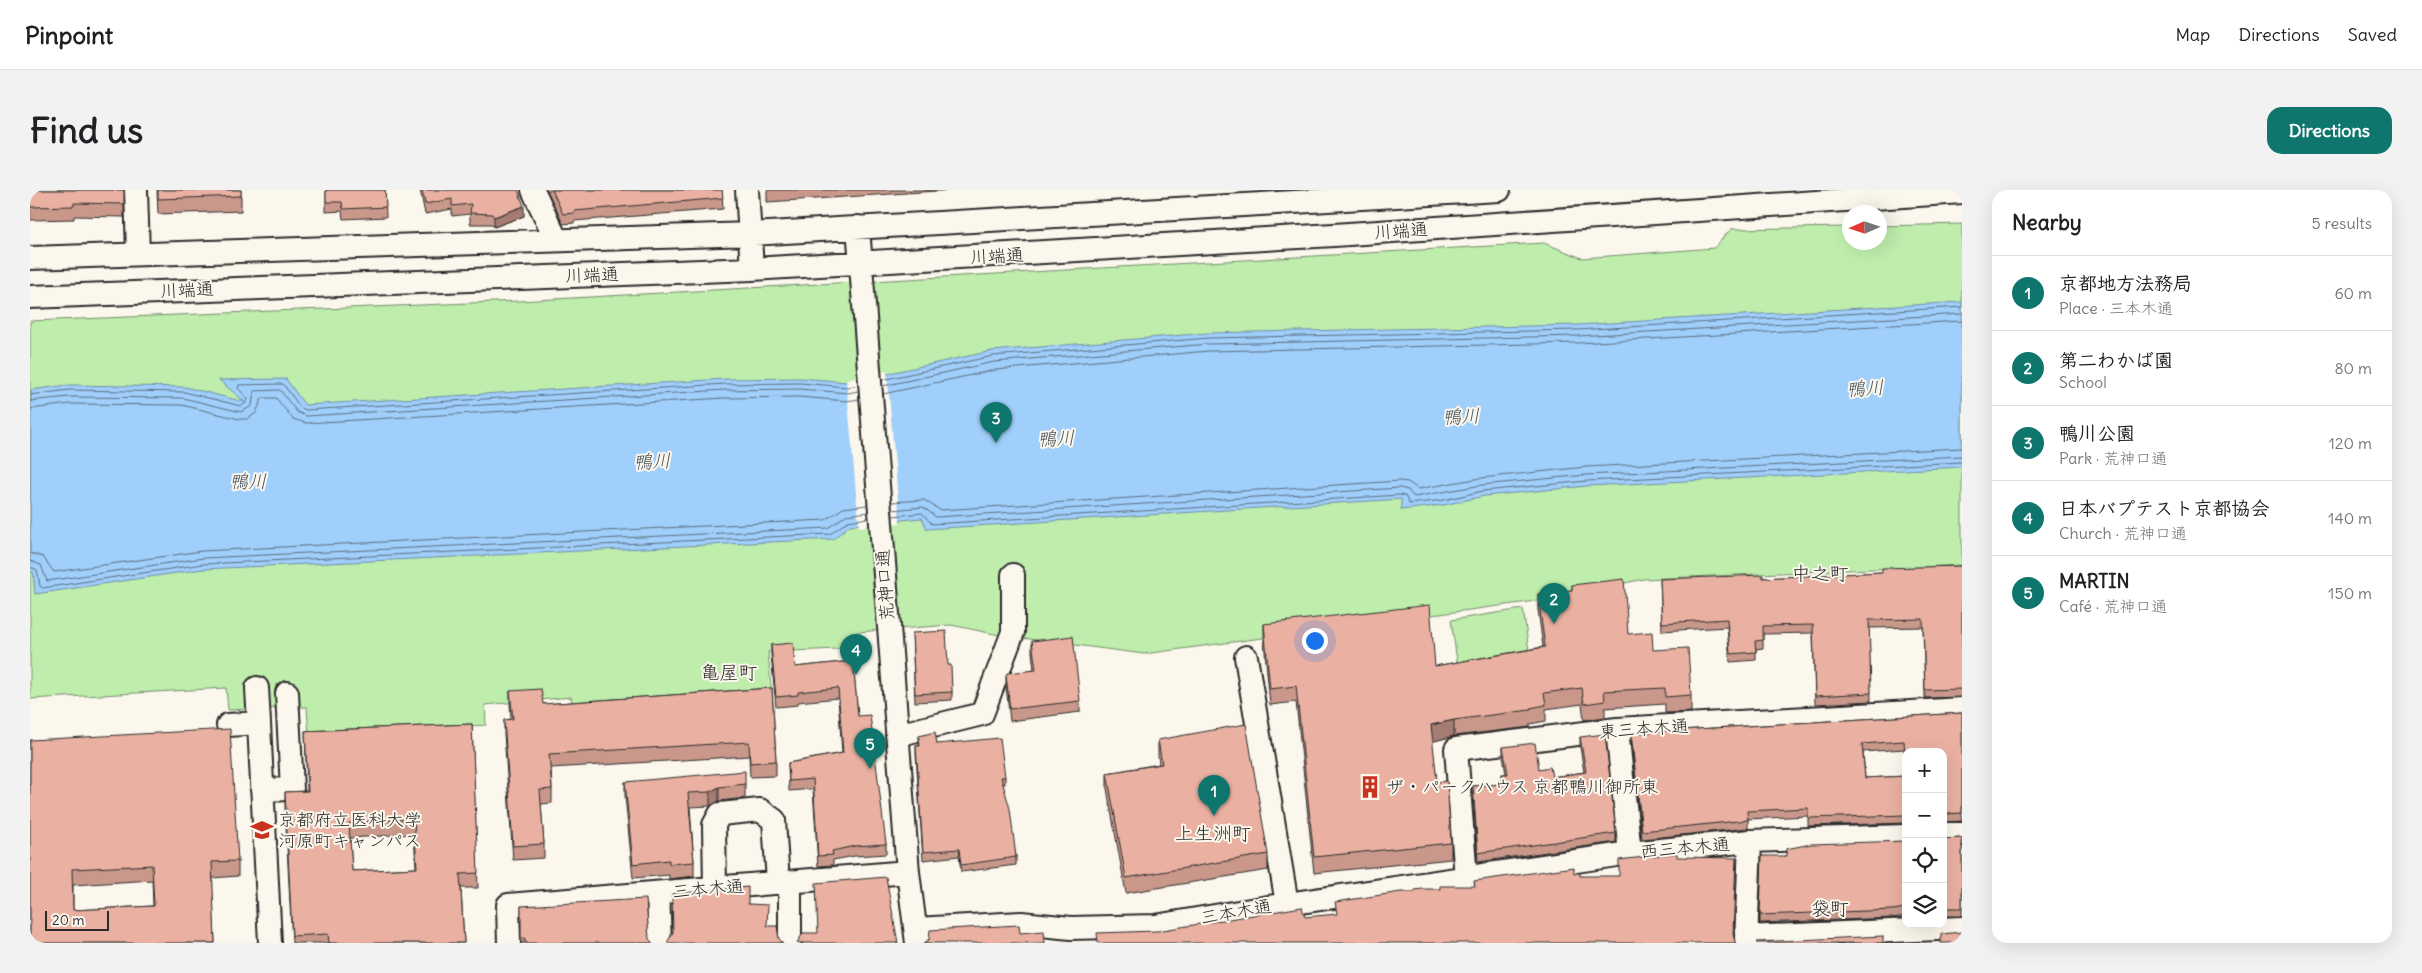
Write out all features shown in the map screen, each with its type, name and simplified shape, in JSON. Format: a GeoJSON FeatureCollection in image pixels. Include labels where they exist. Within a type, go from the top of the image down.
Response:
{"type":"FeatureCollection","features":[{"type":"Feature","properties":{"kind":"street"},"geometry":{"type":"LineString","coordinates":[[136,190],[138,254]]}},
{"type":"Feature","properties":{"kind":"street"},"geometry":{"type":"LineString","coordinates":[[533,190],[556,239]]}},
{"type":"Feature","properties":{"kind":"street"},"geometry":{"type":"LineString","coordinates":[[747,190],[752,269]]}},
{"type":"Feature","properties":{"kind":"street","name":"川端通"},"geometry":{"type":"LineString","coordinates":[[30,258],[750,234],[858,227],[1186,199],[1498,190]]}},
{"type":"Feature","properties":{"kind":"street","name":"川端通"},"geometry":{"type":"LineString","coordinates":[[30,297],[752,269],[1324,236],[1846,196],[1962,192]]}},
{"type":"Feature","properties":{"kind":"street","name":"荒神口通"},"geometry":{"type":"LineString","coordinates":[[858,227],[908,872],[916,936]]}},
{"type":"Feature","properties":{"kind":"street"},"geometry":{"type":"LineString","coordinates":[[897,735],[982,714],[1013,632],[1013,575]]}},
{"type":"Feature","properties":{"kind":"street"},"geometry":{"type":"LineString","coordinates":[[1246,657],[1287,904]]}},
{"type":"Feature","properties":{"kind":"street"},"geometry":{"type":"LineString","coordinates":[[257,688],[270,943]]}},
{"type":"Feature","properties":{"kind":"street"},"geometry":{"type":"LineString","coordinates":[[262,790],[292,789],[287,693]]}},
{"type":"Feature","properties":{"kind":"street","name":"東三本木通"},"geometry":{"type":"LineString","coordinates":[[1466,878],[1456,749],[1617,729],[1962,709]]}},
{"type":"Feature","properties":{"kind":"street"},"geometry":{"type":"LineString","coordinates":[[228,724],[259,723]]}},
{"type":"Feature","properties":{"kind":"street"},"geometry":{"type":"LineString","coordinates":[[1617,729],[1630,853]]}},
{"type":"Feature","properties":{"kind":"street"},"geometry":{"type":"LineString","coordinates":[[715,888],[714,825],[720,814],[760,810],[774,820],[784,882],[790,943]]}},
{"type":"Feature","properties":{"kind":"street"},"geometry":{"type":"LineString","coordinates":[[1947,834],[1962,834]]}},
{"type":"Feature","properties":{"kind":"street","name":"西三本木通"},"geometry":{"type":"LineString","coordinates":[[1466,878],[1630,853],[1750,841],[1902,836]]}},
{"type":"Feature","properties":{"kind":"street"},"geometry":{"type":"LineString","coordinates":[[1750,841],[1746,940],[1919,936],[1962,928]]}},
{"type":"Feature","properties":{"kind":"street","name":"三本木通"},"geometry":{"type":"LineString","coordinates":[[509,943],[508,905],[908,872]]}},
{"type":"Feature","properties":{"kind":"street","name":"三本木通"},"geometry":{"type":"LineString","coordinates":[[916,936],[1021,924],[1070,928],[1155,926],[1287,904],[1466,878]]}},
{"type":"Feature","properties":{"kind":"street"},"geometry":{"type":"LineString","coordinates":[[658,893],[660,943]]}},
{"type":"Feature","properties":{"kind":"green space"},"geometry":{"type":"Polygon","coordinates":[[[1962,224],[1962,565],[1644,579],[1543,600],[1144,654],[999,635],[951,625],[857,632],[838,649],[768,652],[772,697],[573,709],[571,697],[485,705],[486,725],[309,736],[307,707],[228,710],[226,688],[30,699],[30,321],[519,301],[1544,243],[1582,258],[1714,248],[1731,229],[1842,227],[1842,250],[1887,250],[1887,226],[1962,224]]]}},
{"type":"Feature","properties":{"kind":"green space"},"geometry":{"type":"Polygon","coordinates":[[[1523,609],[1530,658],[1458,668],[1451,620],[1523,609]]]}},
{"type":"Feature","properties":{"kind":"water","name":"鴨川"},"geometry":{"type":"Polygon","coordinates":[[[1962,302],[1962,467],[1587,486],[1484,496],[1444,505],[1401,510],[1401,499],[927,529],[922,518],[850,525],[833,539],[203,569],[35,594],[33,572],[30,572],[31,390],[68,385],[185,387],[245,402],[219,380],[286,379],[305,405],[726,379],[800,378],[848,382],[992,351],[1208,333],[1577,325],[1962,302]]]}},
{"type":"Feature","properties":{"kind":"pier"},"geometry":{"type":"Polygon","coordinates":[[[887,371],[900,523],[859,527],[846,379],[887,371]]]}},
{"type":"Feature","properties":{"kind":"building"},"geometry":{"type":"Polygon","coordinates":[[[30,190],[124,190],[124,204],[74,203],[74,206],[30,207],[30,190]]]}},
{"type":"Feature","properties":{"kind":"building"},"geometry":{"type":"Polygon","coordinates":[[[158,190],[241,190],[241,196],[158,199],[158,190]]]}},
{"type":"Feature","properties":{"kind":"building"},"geometry":{"type":"Polygon","coordinates":[[[326,190],[385,190],[386,207],[343,209],[342,202],[326,202],[326,190]]]}},
{"type":"Feature","properties":{"kind":"building"},"geometry":{"type":"Polygon","coordinates":[[[422,190],[518,190],[524,206],[494,217],[492,214],[470,213],[471,204],[452,206],[452,199],[425,204],[422,190]]]}},
{"type":"Feature","properties":{"kind":"building"},"geometry":{"type":"Polygon","coordinates":[[[552,190],[722,190],[723,198],[574,211],[574,213],[563,214],[552,190]]]}},
{"type":"Feature","properties":{"kind":"building"},"geometry":{"type":"Polygon","coordinates":[[[1962,566],[1962,689],[1925,690],[1923,619],[1869,620],[1871,693],[1815,696],[1813,625],[1763,626],[1763,640],[1755,641],[1756,652],[1730,654],[1727,619],[1662,623],[1660,579],[1763,575],[1763,578],[1882,572],[1882,568],[1962,566]]]}},
{"type":"Feature","properties":{"kind":"building"},"geometry":{"type":"Polygon","coordinates":[[[1624,579],[1628,634],[1652,632],[1653,650],[1688,648],[1691,695],[1665,697],[1665,688],[1604,691],[1605,701],[1584,704],[1582,688],[1544,693],[1546,705],[1530,708],[1530,710],[1431,725],[1437,782],[1447,781],[1451,843],[1314,857],[1296,686],[1270,689],[1264,624],[1430,605],[1435,666],[1545,647],[1538,594],[1572,590],[1572,585],[1624,579]]]}},
{"type":"Feature","properties":{"kind":"building"},"geometry":{"type":"Polygon","coordinates":[[[946,631],[948,665],[951,665],[952,692],[915,694],[912,633],[946,631]]]}},
{"type":"Feature","properties":{"kind":"building"},"geometry":{"type":"Polygon","coordinates":[[[1073,636],[1080,701],[1010,709],[1006,675],[1007,673],[1036,670],[1032,641],[1073,636]]]}},
{"type":"Feature","properties":{"kind":"building"},"geometry":{"type":"Polygon","coordinates":[[[793,643],[795,667],[853,661],[858,716],[870,715],[886,844],[855,846],[832,851],[833,855],[818,856],[813,779],[789,781],[788,763],[843,753],[838,688],[798,692],[798,695],[776,697],[771,645],[793,643]]]}},
{"type":"Feature","properties":{"kind":"building"},"geometry":{"type":"Polygon","coordinates":[[[772,688],[776,761],[750,763],[749,742],[549,754],[552,789],[540,790],[544,844],[513,846],[504,720],[513,719],[510,691],[541,689],[543,704],[772,688]]]}},
{"type":"Feature","properties":{"kind":"building"},"geometry":{"type":"Polygon","coordinates":[[[1962,713],[1962,813],[1947,814],[1947,748],[1905,748],[1904,741],[1862,744],[1865,778],[1902,776],[1902,815],[1808,818],[1808,808],[1747,811],[1748,820],[1642,831],[1631,733],[1962,713]]]}},
{"type":"Feature","properties":{"kind":"building"},"geometry":{"type":"Polygon","coordinates":[[[472,724],[478,873],[460,874],[464,943],[329,943],[328,934],[292,936],[285,792],[308,791],[305,731],[472,724]],[[414,819],[349,823],[352,871],[417,868],[414,819]]]}},
{"type":"Feature","properties":{"kind":"building"},"geometry":{"type":"Polygon","coordinates":[[[1246,724],[1268,854],[1126,878],[1107,773],[1162,764],[1158,740],[1246,724]]]}},
{"type":"Feature","properties":{"kind":"building"},"geometry":{"type":"Polygon","coordinates":[[[230,729],[238,861],[212,862],[215,943],[30,943],[30,740],[230,729]],[[152,865],[72,869],[73,910],[154,906],[152,865]]]}},
{"type":"Feature","properties":{"kind":"building"},"geometry":{"type":"Polygon","coordinates":[[[935,732],[937,744],[1000,738],[1005,777],[1001,777],[1010,809],[1016,857],[961,865],[959,849],[923,852],[916,746],[920,746],[919,736],[935,732]]]}},
{"type":"Feature","properties":{"kind":"building"},"geometry":{"type":"Polygon","coordinates":[[[1605,734],[1616,833],[1478,853],[1473,786],[1503,784],[1502,774],[1508,774],[1503,747],[1535,743],[1539,769],[1550,767],[1552,777],[1586,772],[1580,737],[1605,734]]]}},
{"type":"Feature","properties":{"kind":"building"},"geometry":{"type":"Polygon","coordinates":[[[745,771],[745,784],[719,787],[710,792],[688,793],[694,862],[669,864],[669,860],[633,864],[625,782],[745,771]]]}},
{"type":"Feature","properties":{"kind":"building"},"geometry":{"type":"Polygon","coordinates":[[[1962,838],[1962,908],[1947,908],[1947,839],[1962,838]]]}},
{"type":"Feature","properties":{"kind":"building"},"geometry":{"type":"Polygon","coordinates":[[[1902,841],[1902,909],[1760,915],[1762,856],[1787,856],[1786,849],[1811,844],[1902,841]]]}},
{"type":"Feature","properties":{"kind":"building"},"geometry":{"type":"Polygon","coordinates":[[[1677,853],[1677,857],[1736,858],[1733,934],[1736,943],[1098,943],[1097,933],[1157,931],[1302,907],[1305,917],[1337,914],[1335,902],[1401,892],[1415,892],[1415,890],[1423,889],[1440,889],[1440,886],[1475,886],[1474,881],[1574,867],[1574,873],[1580,873],[1580,876],[1619,876],[1619,860],[1677,853]]]}},
{"type":"Feature","properties":{"kind":"building"},"geometry":{"type":"Polygon","coordinates":[[[886,877],[898,943],[797,943],[803,933],[818,933],[816,883],[886,877]]]}},
{"type":"Feature","properties":{"kind":"building"},"geometry":{"type":"Polygon","coordinates":[[[748,887],[748,904],[768,905],[767,926],[777,926],[779,939],[783,943],[667,943],[673,932],[672,894],[748,887]]]}},
{"type":"Feature","properties":{"kind":"building"},"geometry":{"type":"Polygon","coordinates":[[[646,899],[649,939],[653,943],[525,943],[525,938],[521,938],[521,906],[646,899]]]}},
{"type":"Feature","properties":{"kind":"building"},"geometry":{"type":"Polygon","coordinates":[[[1019,925],[1020,933],[1044,931],[1045,943],[924,943],[929,940],[930,930],[1019,925]]]}},
{"type":"Feature","properties":{"kind":"building"},"geometry":{"type":"Polygon","coordinates":[[[1962,932],[1962,943],[1941,943],[1941,934],[1962,932]]]}},
{"type":"Feature","properties":{"kind":"building"},"geometry":{"type":"Polygon","coordinates":[[[1883,936],[1883,943],[1756,943],[1757,942],[1883,936]]]}},
{"type":"Feature","properties":{"kind":"place","name":"鴨川公園"},"geometry":{"type":"Point","coordinates":[996,443]}},
{"type":"Feature","properties":{"kind":"place","name":"第二わかば園"},"geometry":{"type":"Point","coordinates":[1554,624]}},
{"type":"Feature","properties":{"kind":"place","name":"日本バプテスト京都協会"},"geometry":{"type":"Point","coordinates":[856,675]}},
{"type":"Feature","properties":{"kind":"place","name":"MARTIN"},"geometry":{"type":"Point","coordinates":[870,769]}},
{"type":"Feature","properties":{"kind":"place","name":"ザ・パークハウス 京都鴨川御所東"},"geometry":{"type":"Point","coordinates":[1370,787]}},
{"type":"Feature","properties":{"kind":"place","name":"京都地方法務局"},"geometry":{"type":"Point","coordinates":[1214,816]}},
{"type":"Feature","properties":{"kind":"place","name":"京都府立医科大学 河原町キャンパス"},"geometry":{"type":"Point","coordinates":[262,830]}},
{"type":"Feature","properties":{"kind":"district","name":"中之町"},"geometry":{"type":"Point","coordinates":[1820,573]}},
{"type":"Feature","properties":{"kind":"district","name":"亀屋町"},"geometry":{"type":"Point","coordinates":[729,672]}},
{"type":"Feature","properties":{"kind":"district","name":"上生洲町"},"geometry":{"type":"Point","coordinates":[1213,833]}},
{"type":"Feature","properties":{"kind":"district","name":"袋町"},"geometry":{"type":"Point","coordinates":[1830,908]}}]}
